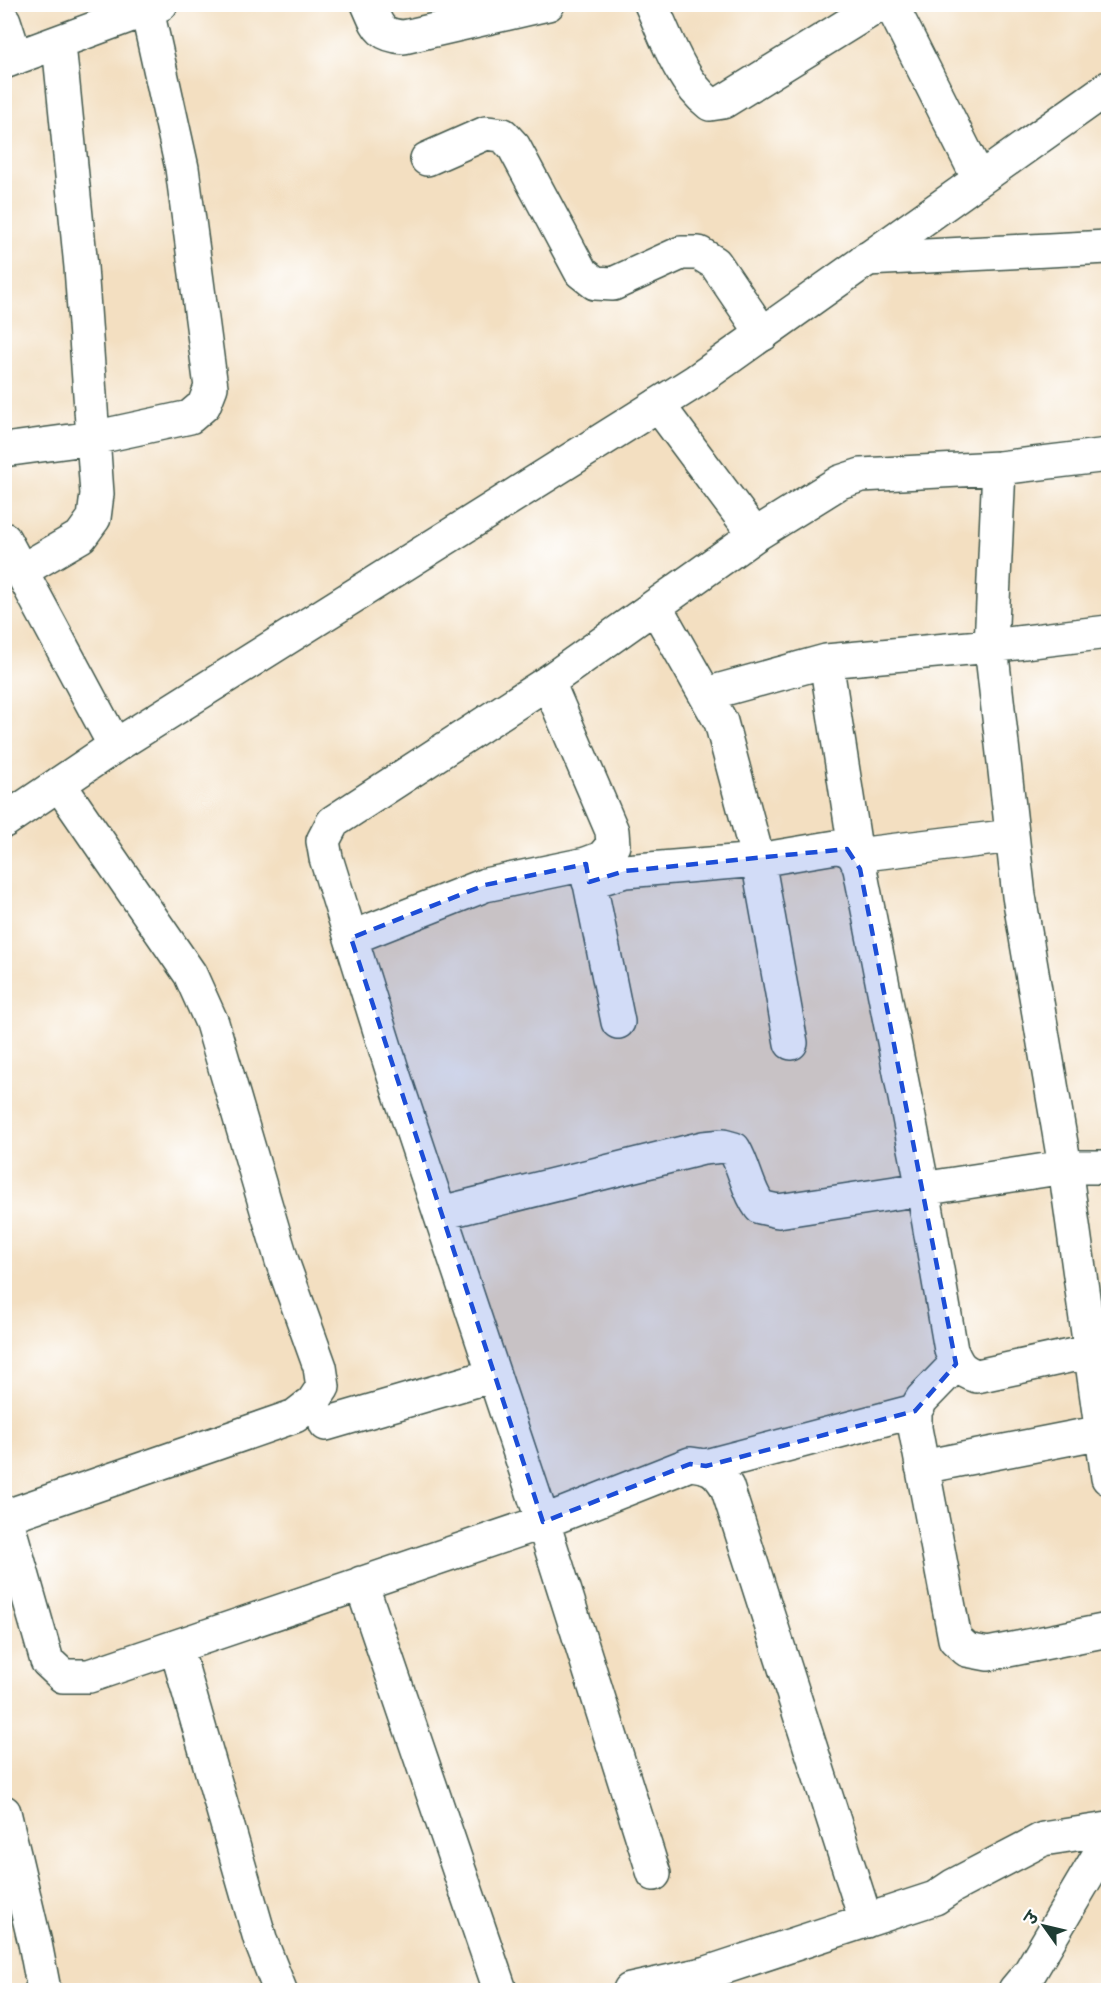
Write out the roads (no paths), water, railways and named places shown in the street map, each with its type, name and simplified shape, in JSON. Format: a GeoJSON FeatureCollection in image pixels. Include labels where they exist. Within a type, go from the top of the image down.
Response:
{"type":"FeatureCollection","features":[{"type":"Feature","properties":{"kind":"street"},"geometry":{"type":"LineString","coordinates":[[368,4],[378,27],[389,36],[404,37],[548,4]]}},
{"type":"Feature","properties":{"kind":"street"},"geometry":{"type":"LineString","coordinates":[[651,4],[688,82],[710,104],[723,102],[881,4]]}},
{"type":"Feature","properties":{"kind":"street"},"geometry":{"type":"LineString","coordinates":[[891,4],[979,179]]}},
{"type":"Feature","properties":{"kind":"street"},"geometry":{"type":"LineString","coordinates":[[4,21],[10,60],[154,7],[182,168],[211,387],[204,405],[190,417],[93,438],[4,450]]}},
{"type":"Feature","properties":{"kind":"street"},"geometry":{"type":"LineString","coordinates":[[58,44],[81,267],[97,494],[94,518],[81,536],[9,549],[115,746]]}},
{"type":"Feature","properties":{"kind":"street"},"geometry":{"type":"LineString","coordinates":[[4,821],[115,746],[696,381],[1108,87]]}},
{"type":"Feature","properties":{"kind":"street"},"geometry":{"type":"LineString","coordinates":[[427,159],[486,133],[502,135],[514,147],[581,272],[595,283],[614,284],[681,253],[699,253],[715,263],[763,334]]}},
{"type":"Feature","properties":{"kind":"street"},"geometry":{"type":"LineString","coordinates":[[866,259],[1108,247]]}},
{"type":"Feature","properties":{"kind":"street"},"geometry":{"type":"LineString","coordinates":[[658,405],[755,535]]}},
{"type":"Feature","properties":{"kind":"street"},"geometry":{"type":"LineString","coordinates":[[654,1874],[543,1522],[394,1076],[351,938],[324,841],[333,822],[548,682],[755,535],[840,482],[861,475],[999,468],[1108,455]]}},
{"type":"Feature","properties":{"kind":"street"},"geometry":{"type":"LineString","coordinates":[[999,468],[991,646],[1019,896],[1065,1167],[1103,1416],[1108,1478]]}},
{"type":"Feature","properties":{"kind":"street"},"geometry":{"type":"LineString","coordinates":[[655,606],[721,722],[758,860],[791,1043]]}},
{"type":"Feature","properties":{"kind":"street"},"geometry":{"type":"LineString","coordinates":[[706,694],[826,661],[991,646],[1108,632]]}},
{"type":"Feature","properties":{"kind":"street"},"geometry":{"type":"LineString","coordinates":[[826,661],[856,855],[923,1189],[951,1350],[956,1364],[965,1372],[977,1376],[1092,1351]]}},
{"type":"Feature","properties":{"kind":"street"},"geometry":{"type":"LineString","coordinates":[[548,682],[612,831],[613,845],[587,873]]}},
{"type":"Feature","properties":{"kind":"street"},"geometry":{"type":"LineString","coordinates":[[58,784],[190,974],[202,998],[212,1023],[282,1261],[320,1367],[323,1387],[313,1402],[295,1416],[5,1517],[47,1661],[63,1676],[89,1676],[176,1647],[543,1522],[690,1464],[706,1466],[915,1411]]}},
{"type":"Feature","properties":{"kind":"street"},"geometry":{"type":"LineString","coordinates":[[351,938],[485,885],[587,873],[625,872],[758,860],[836,847],[848,849],[856,855],[1012,836]]}},
{"type":"Feature","properties":{"kind":"street"},"geometry":{"type":"LineString","coordinates":[[587,873],[618,1022]]}},
{"type":"Feature","properties":{"kind":"street"},"geometry":{"type":"LineString","coordinates":[[441,1213],[703,1148],[723,1146],[734,1149],[743,1164],[750,1193],[760,1207],[778,1210],[1065,1167],[1108,1167]]}},
{"type":"Feature","properties":{"kind":"street"},"geometry":{"type":"LineString","coordinates":[[956,1364],[934,1386],[915,1411],[915,1428],[955,1639],[967,1650],[988,1654],[1108,1630]]}},
{"type":"Feature","properties":{"kind":"street"},"geometry":{"type":"LineString","coordinates":[[326,1424],[494,1375]]}},
{"type":"Feature","properties":{"kind":"street"},"geometry":{"type":"LineString","coordinates":[[922,1467],[1103,1416]]}},
{"type":"Feature","properties":{"kind":"street"},"geometry":{"type":"LineString","coordinates":[[706,1466],[718,1473],[727,1487],[866,1921]]}},
{"type":"Feature","properties":{"kind":"street"},"geometry":{"type":"LineString","coordinates":[[361,1583],[500,1990]]}},
{"type":"Feature","properties":{"kind":"street"},"geometry":{"type":"LineString","coordinates":[[176,1647],[261,1942],[280,1990]]}},
{"type":"Feature","properties":{"kind":"street"},"geometry":{"type":"LineString","coordinates":[[4,1812],[44,1990]]}},
{"type":"Feature","properties":{"kind":"street"},"geometry":{"type":"LineString","coordinates":[[630,1990],[707,1973],[935,1898],[952,1886],[1043,1839],[1108,1829]]}},
{"type":"Feature","properties":{"kind":"street"},"geometry":{"type":"LineString","coordinates":[[1015,1990],[1030,1972],[1108,1840]]}}]}
